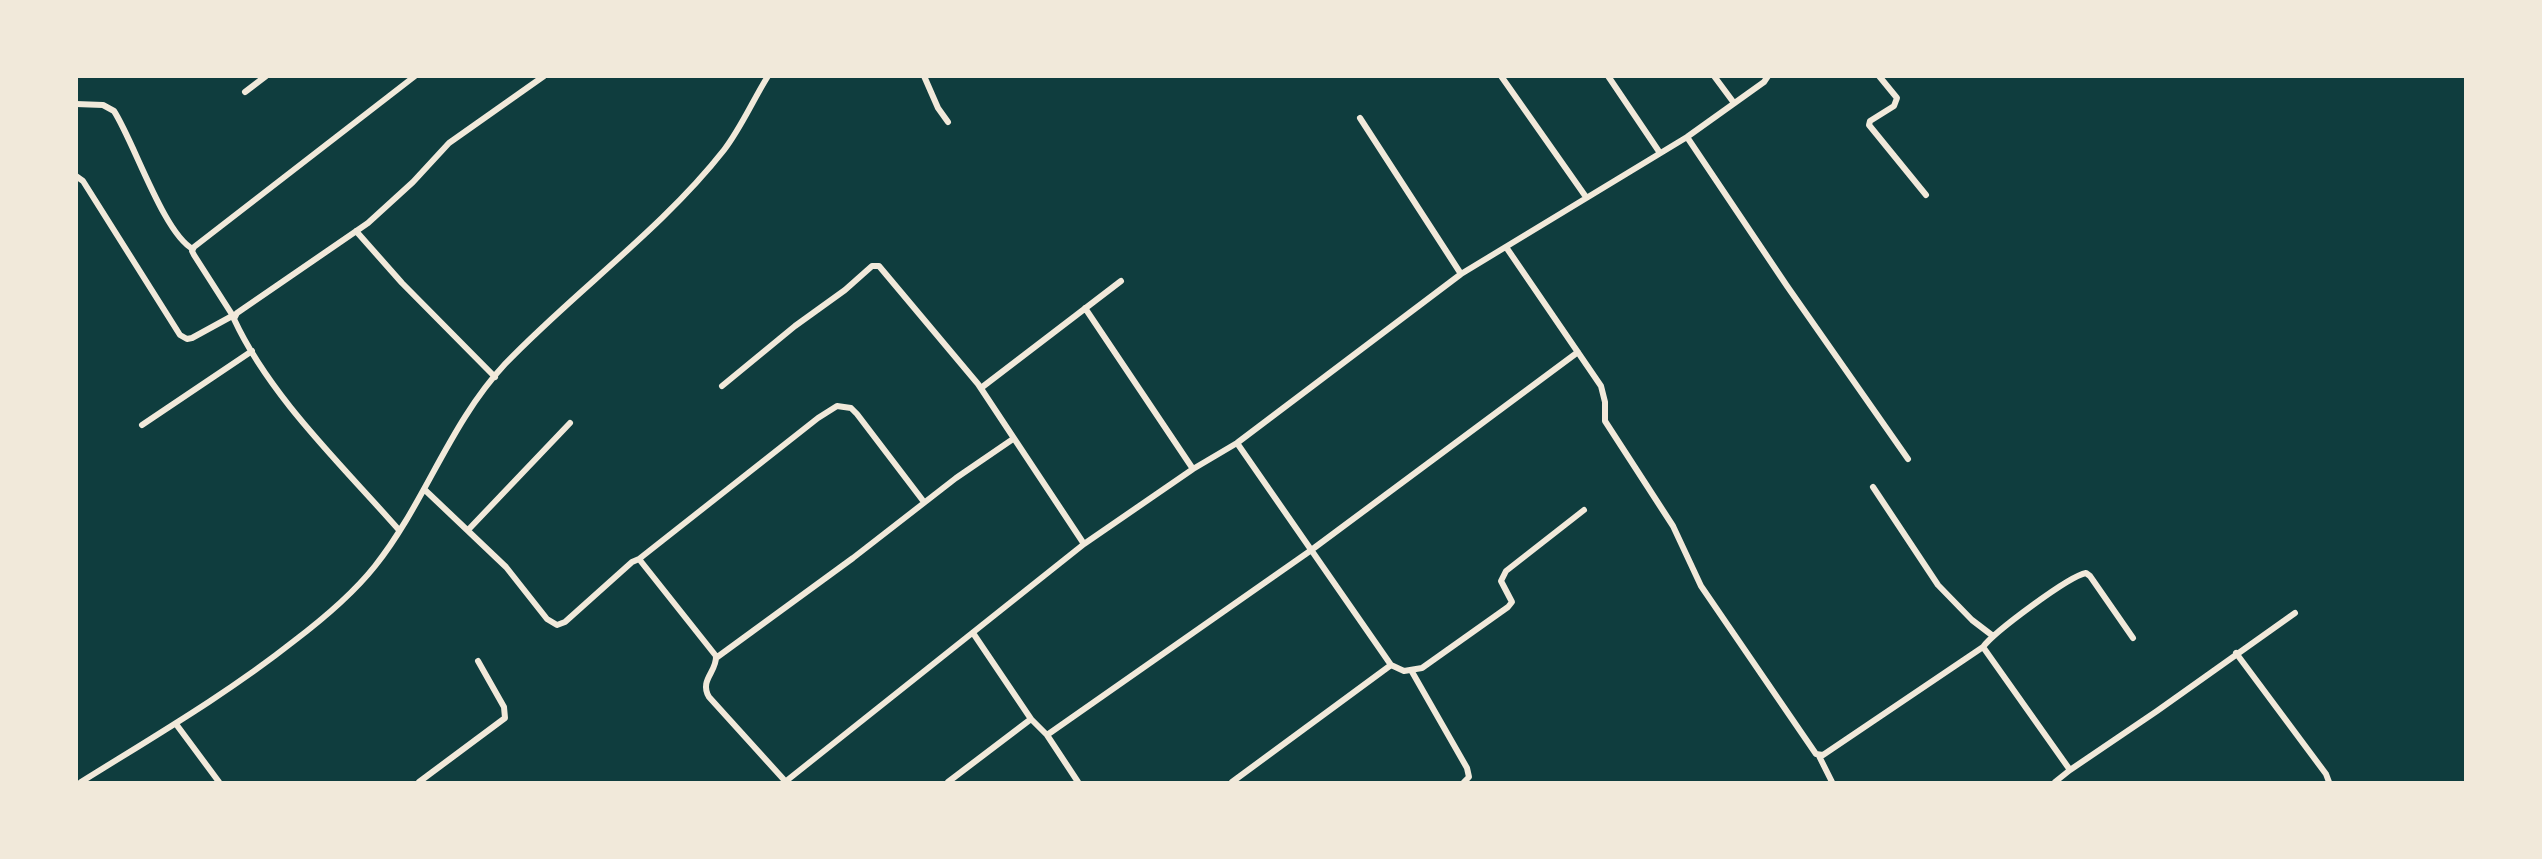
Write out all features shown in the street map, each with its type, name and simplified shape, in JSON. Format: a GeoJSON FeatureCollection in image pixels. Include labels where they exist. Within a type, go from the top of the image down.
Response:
{"type":"FeatureCollection","features":[{"type":"Feature","properties":{"kind":"street"},"geometry":{"type":"LineString","coordinates":[[245,92],[266,76]]}},
{"type":"Feature","properties":{"kind":"street"},"geometry":{"type":"LineString","coordinates":[[193,249],[210,233],[405,80],[415,76]]}},
{"type":"Feature","properties":{"kind":"street"},"geometry":{"type":"LineString","coordinates":[[76,176],[83,181],[183,337],[192,338],[235,314],[368,223],[413,182],[449,143],[544,76]]}},
{"type":"Feature","properties":{"kind":"street"},"geometry":{"type":"LineString","coordinates":[[81,783],[257,670],[320,621],[364,579],[425,490],[457,428],[495,377],[678,200],[717,158],[768,76]]}},
{"type":"Feature","properties":{"kind":"street"},"geometry":{"type":"LineString","coordinates":[[924,76],[938,108],[948,122]]}},
{"type":"Feature","properties":{"kind":"street"},"geometry":{"type":"LineString","coordinates":[[1501,76],[1586,197]]}},
{"type":"Feature","properties":{"kind":"street"},"geometry":{"type":"LineString","coordinates":[[1608,76],[1660,153]]}},
{"type":"Feature","properties":{"kind":"street"},"geometry":{"type":"LineString","coordinates":[[1714,76],[1734,103]]}},
{"type":"Feature","properties":{"kind":"street"},"geometry":{"type":"LineString","coordinates":[[1013,439],[924,502],[854,558],[716,658],[705,689],[785,782],[1084,544],[1193,469],[1238,443],[1461,274],[1687,137],[1768,76]]}},
{"type":"Feature","properties":{"kind":"street"},"geometry":{"type":"LineString","coordinates":[[1879,76],[1897,98],[1894,106],[1869,125],[1926,195]]}},
{"type":"Feature","properties":{"kind":"street"},"geometry":{"type":"LineString","coordinates":[[76,104],[103,105],[114,111],[170,224],[183,243],[193,249],[194,255],[235,314],[234,319],[264,371],[305,423],[399,530]]}},
{"type":"Feature","properties":{"kind":"street"},"geometry":{"type":"LineString","coordinates":[[1360,118],[1461,274]]}},
{"type":"Feature","properties":{"kind":"street"},"geometry":{"type":"LineString","coordinates":[[1687,137],[1787,286],[1908,459]]}},
{"type":"Feature","properties":{"kind":"street"},"geometry":{"type":"LineString","coordinates":[[356,231],[402,283],[495,377]]}},
{"type":"Feature","properties":{"kind":"street"},"geometry":{"type":"LineString","coordinates":[[1506,247],[1601,386],[1605,402],[1605,421],[1673,526],[1701,586],[1757,672],[1819,756],[1832,783]]}},
{"type":"Feature","properties":{"kind":"street"},"geometry":{"type":"LineString","coordinates":[[722,386],[795,326],[876,265],[981,388],[1084,544]]}},
{"type":"Feature","properties":{"kind":"street"},"geometry":{"type":"LineString","coordinates":[[981,388],[1121,281]]}},
{"type":"Feature","properties":{"kind":"street"},"geometry":{"type":"LineString","coordinates":[[1085,308],[1193,469]]}},
{"type":"Feature","properties":{"kind":"street"},"geometry":{"type":"LineString","coordinates":[[142,425],[252,351]]}},
{"type":"Feature","properties":{"kind":"street"},"geometry":{"type":"LineString","coordinates":[[1047,735],[1310,551],[1578,352]]}},
{"type":"Feature","properties":{"kind":"street"},"geometry":{"type":"LineString","coordinates":[[425,490],[513,574],[547,620],[557,625],[565,622],[632,562],[639,559],[818,418],[837,406],[851,408],[857,414],[924,502]]}},
{"type":"Feature","properties":{"kind":"street"},"geometry":{"type":"LineString","coordinates":[[469,530],[570,423]]}},
{"type":"Feature","properties":{"kind":"street"},"geometry":{"type":"LineString","coordinates":[[1238,443],[1310,551],[1391,665],[1404,671],[1430,663],[1508,607],[1512,602],[1500,581],[1506,571],[1584,510]]}},
{"type":"Feature","properties":{"kind":"street"},"geometry":{"type":"LineString","coordinates":[[1873,487],[1938,585],[1972,620],[1993,636]]}},
{"type":"Feature","properties":{"kind":"street"},"geometry":{"type":"LineString","coordinates":[[639,559],[716,658]]}},
{"type":"Feature","properties":{"kind":"street"},"geometry":{"type":"LineString","coordinates":[[1819,756],[1983,647],[1993,636],[2043,599],[2085,573],[2090,576],[2133,639]]}},
{"type":"Feature","properties":{"kind":"street"},"geometry":{"type":"LineString","coordinates":[[2055,783],[2070,770],[2295,613]]}},
{"type":"Feature","properties":{"kind":"street"},"geometry":{"type":"LineString","coordinates":[[973,633],[1031,719],[1047,735],[1078,783]]}},
{"type":"Feature","properties":{"kind":"street"},"geometry":{"type":"LineString","coordinates":[[1983,647],[2070,770]]}},
{"type":"Feature","properties":{"kind":"street"},"geometry":{"type":"LineString","coordinates":[[2236,653],[2325,774],[2328,783]]}},
{"type":"Feature","properties":{"kind":"street"},"geometry":{"type":"LineString","coordinates":[[419,783],[505,718],[504,707],[478,661]]}},
{"type":"Feature","properties":{"kind":"street"},"geometry":{"type":"LineString","coordinates":[[1232,783],[1391,665]]}},
{"type":"Feature","properties":{"kind":"street"},"geometry":{"type":"LineString","coordinates":[[1411,670],[1467,768],[1469,777],[1464,783]]}},
{"type":"Feature","properties":{"kind":"street"},"geometry":{"type":"LineString","coordinates":[[948,783],[1031,719]]}},
{"type":"Feature","properties":{"kind":"street"},"geometry":{"type":"LineString","coordinates":[[176,723],[219,783]]}}]}
